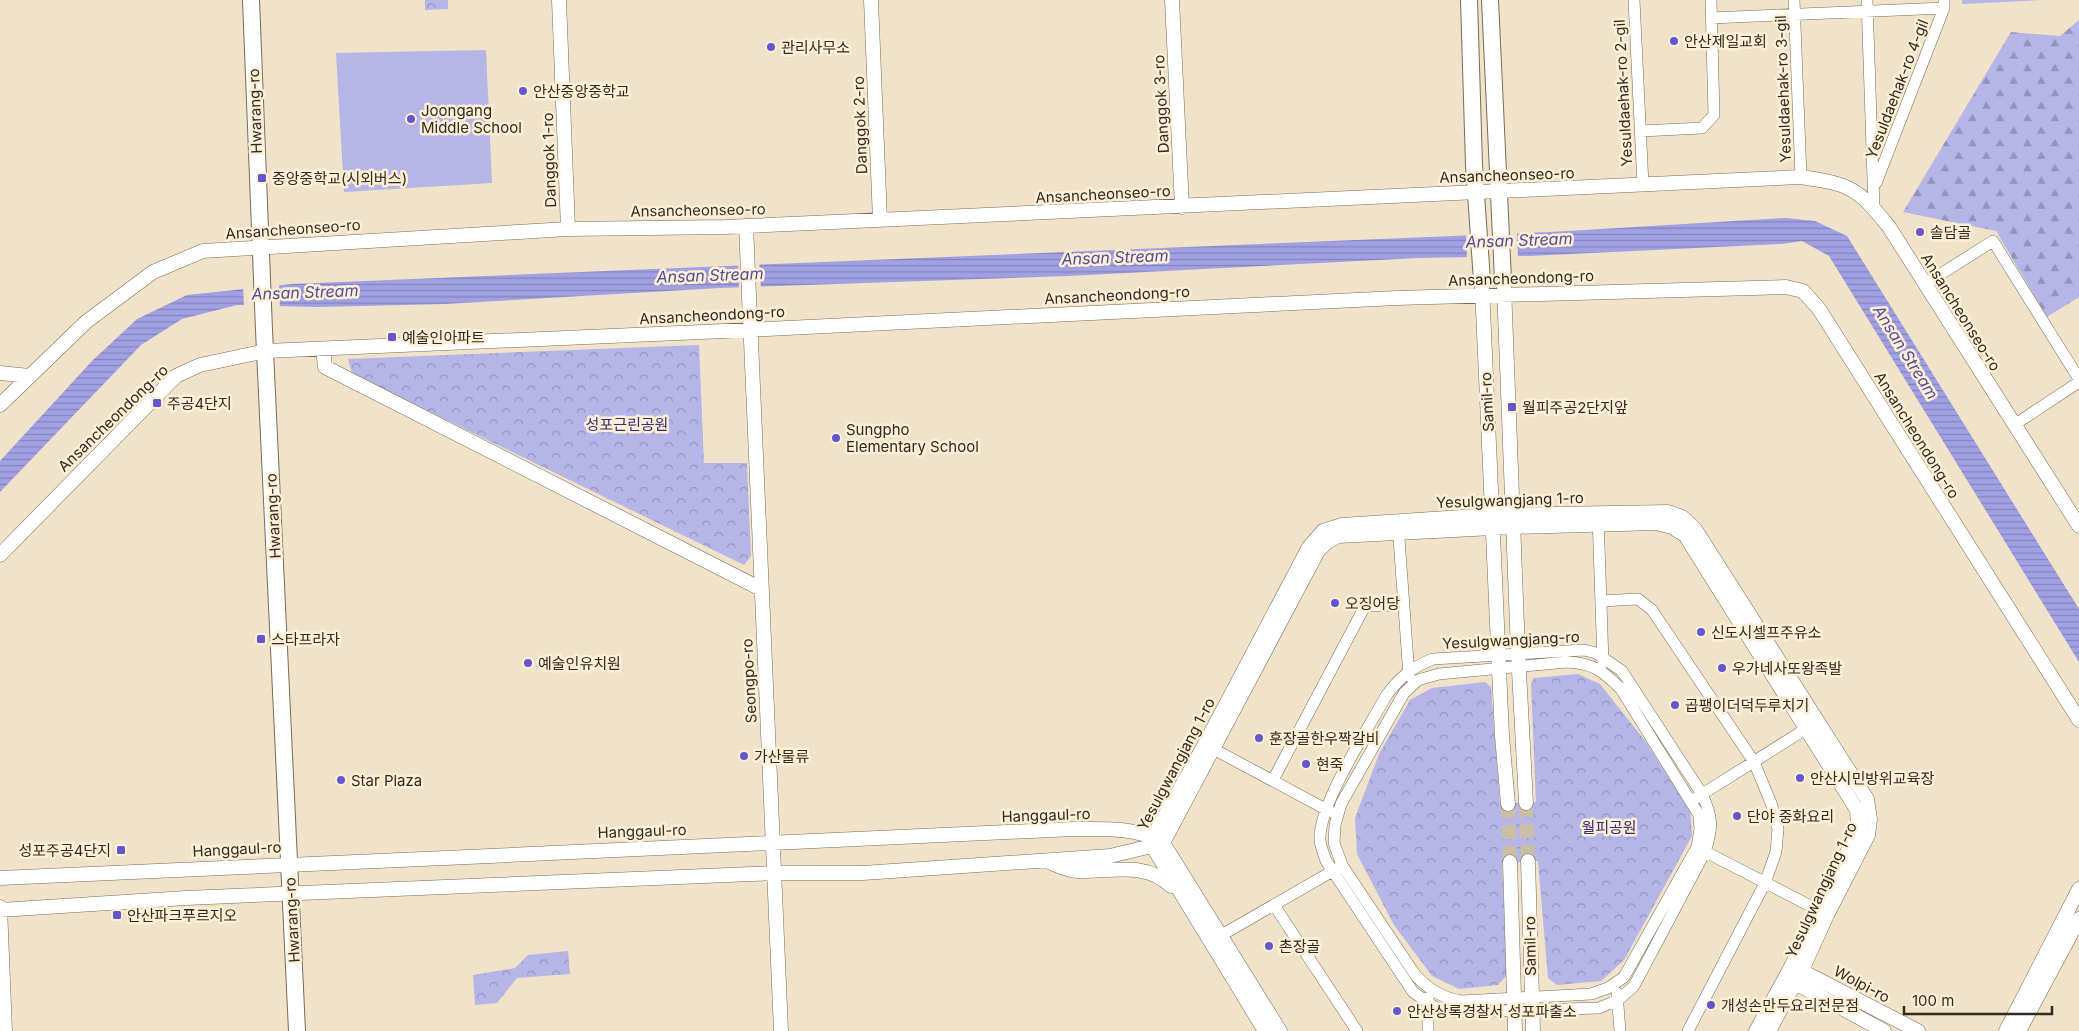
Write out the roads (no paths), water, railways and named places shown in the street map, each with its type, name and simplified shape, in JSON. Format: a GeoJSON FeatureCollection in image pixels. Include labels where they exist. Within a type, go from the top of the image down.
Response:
{"type":"FeatureCollection","features":[{"type":"Feature","properties":{"kind":"main road","name":"Hwarang-ro"},"geometry":{"type":"LineString","coordinates":[[251,0],[261,264],[297,1031]]}},
{"type":"Feature","properties":{"kind":"main road","name":"Samil-ro"},"geometry":{"type":"LineString","coordinates":[[1469,0],[1476,193],[1482,288]]}},
{"type":"Feature","properties":{"kind":"main road","name":"Samil-ro"},"geometry":{"type":"LineString","coordinates":[[1490,0],[1504,288]]}},
{"type":"Feature","properties":{"kind":"street","name":"Danggok 1-ro"},"geometry":{"type":"LineString","coordinates":[[559,0],[568,229]]}},
{"type":"Feature","properties":{"kind":"street","name":"Danggok 2-ro"},"geometry":{"type":"LineString","coordinates":[[871,0],[880,220]]}},
{"type":"Feature","properties":{"kind":"street","name":"Danggok 3-ro"},"geometry":{"type":"LineString","coordinates":[[1172,0],[1182,206]]}},
{"type":"Feature","properties":{"kind":"street","name":"Yesuldaehak-ro 2-gil"},"geometry":{"type":"LineString","coordinates":[[1634,0],[1643,185]]}},
{"type":"Feature","properties":{"kind":"street","name":"Yesuldaehak-ro 2-gil"},"geometry":{"type":"LineString","coordinates":[[1640,131],[1702,128],[1714,115],[1710,0]]}},
{"type":"Feature","properties":{"kind":"street","name":"Yesuldaehak-ro 3-gil"},"geometry":{"type":"LineString","coordinates":[[1794,0],[1801,177]]}},
{"type":"Feature","properties":{"kind":"street"},"geometry":{"type":"LineString","coordinates":[[1711,18],[1794,14],[1867,6],[1944,4]]}},
{"type":"Feature","properties":{"kind":"street","name":"Yesuldaehak-ro 4-gil"},"geometry":{"type":"LineString","coordinates":[[1874,189],[1944,4]]}},
{"type":"Feature","properties":{"kind":"street","name":"Yesuldaehak-ro 4-gil"},"geometry":{"type":"LineString","coordinates":[[1867,6],[1874,208]]}},
{"type":"Feature","properties":{"kind":"street","name":"Ansancheonseo-ro"},"geometry":{"type":"LineString","coordinates":[[0,405],[86,322],[153,272],[203,251],[261,246],[568,229],[746,226],[1801,177],[1827,181],[1853,189],[1874,208],[1925,284],[2079,526]]}},
{"type":"Feature","properties":{"kind":"street","name":"Seongpo-ro"},"geometry":{"type":"LineString","coordinates":[[746,226],[776,873],[781,1031]]}},
{"type":"Feature","properties":{"kind":"street"},"geometry":{"type":"LineString","coordinates":[[1925,284],[1993,241],[2079,381],[2014,425]]}},
{"type":"Feature","properties":{"kind":"street","name":"Ansancheondong-ro"},"geometry":{"type":"LineString","coordinates":[[0,555],[176,376],[200,365],[266,351],[750,330],[1482,288],[1786,287],[1803,291],[1819,309],[2079,720]]}},
{"type":"Feature","properties":{"kind":"street","name":"Samil-ro"},"geometry":{"type":"LineString","coordinates":[[1482,288],[1499,660],[1508,804]]}},
{"type":"Feature","properties":{"kind":"street","name":"Samil-ro"},"geometry":{"type":"LineString","coordinates":[[1504,288],[1512,520],[1526,803]]}},
{"type":"Feature","properties":{"kind":"street"},"geometry":{"type":"LineString","coordinates":[[324,349],[325,367],[762,589]]}},
{"type":"Feature","properties":{"kind":"street"},"geometry":{"type":"LineString","coordinates":[[0,373],[29,376]]}},
{"type":"Feature","properties":{"kind":"street"},"geometry":{"type":"LineString","coordinates":[[1598,518],[1604,672]]}},
{"type":"Feature","properties":{"kind":"street","name":"Yesulgwangjang 1-ro"},"geometry":{"type":"LineString","coordinates":[[1156,842],[1318,551],[1327,542],[1338,536],[1398,527],[1512,520],[1598,518],[1656,523],[1672,527],[1685,535],[1812,725],[1856,810],[1858,826],[1852,843],[1769,1031]]}},
{"type":"Feature","properties":{"kind":"street"},"geometry":{"type":"LineString","coordinates":[[1398,527],[1410,688]]}},
{"type":"Feature","properties":{"kind":"street"},"geometry":{"type":"LineString","coordinates":[[1601,601],[1638,599],[1652,610],[1754,762],[1771,803],[1778,829],[1776,852],[1766,883],[1688,1031]]}},
{"type":"Feature","properties":{"kind":"street"},"geometry":{"type":"LineString","coordinates":[[1273,780],[1365,606],[1404,605]]}},
{"type":"Feature","properties":{"kind":"street","name":"Yesulgwangjang-ro"},"geometry":{"type":"LineString","coordinates":[[1499,660],[1418,680],[1399,702],[1341,804],[1338,815],[1334,843],[1337,868],[1413,992],[1428,1004],[1439,1010],[1514,1005],[1591,994],[1608,988],[1624,977],[1712,830],[1710,811],[1702,794],[1622,671],[1596,653],[1584,650],[1518,659],[1433,659],[1414,666],[1397,681],[1386,696],[1326,809],[1321,825],[1320,840],[1326,861],[1337,868],[1416,976],[1428,989],[1446,998],[1462,1001],[1514,1005]]}},
{"type":"Feature","properties":{"kind":"street","name":"Yesulgwangjang-ro"},"geometry":{"type":"LineString","coordinates":[[1518,659],[1584,663],[1604,672],[1621,688],[1699,815],[1700,829],[1700,850],[1634,986],[1618,1000],[1599,1008],[1532,1003]]}},
{"type":"Feature","properties":{"kind":"street"},"geometry":{"type":"LineString","coordinates":[[1690,802],[1812,725]]}},
{"type":"Feature","properties":{"kind":"street"},"geometry":{"type":"LineString","coordinates":[[1209,746],[1338,815]]}},
{"type":"Feature","properties":{"kind":"street","name":"Hanggaul-ro"},"geometry":{"type":"LineString","coordinates":[[0,878],[289,863],[699,845],[774,844],[1074,829],[1108,828],[1156,842]]}},
{"type":"Feature","properties":{"kind":"street"},"geometry":{"type":"LineString","coordinates":[[5,1031],[0,909],[186,898],[776,873],[863,873],[1110,856],[1156,842]]}},
{"type":"Feature","properties":{"kind":"street","name":"Yesulgwangjang 1-ro"},"geometry":{"type":"LineString","coordinates":[[1156,842],[1185,901],[1215,939],[1280,1031]]}},
{"type":"Feature","properties":{"kind":"street","name":"Yesulgwangjang 1-ro"},"geometry":{"type":"LineString","coordinates":[[1156,842],[1215,939],[1265,1031]]}},
{"type":"Feature","properties":{"kind":"street"},"geometry":{"type":"LineString","coordinates":[[1700,850],[1822,912]]}},
{"type":"Feature","properties":{"kind":"street"},"geometry":{"type":"LineString","coordinates":[[1046,861],[1077,871],[1123,870],[1151,872],[1159,875],[1185,901]]}},
{"type":"Feature","properties":{"kind":"street","name":"Samil-ro"},"geometry":{"type":"LineString","coordinates":[[1528,861],[1533,1031]]}},
{"type":"Feature","properties":{"kind":"street","name":"Samil-ro"},"geometry":{"type":"LineString","coordinates":[[1510,862],[1515,1031]]}},
{"type":"Feature","properties":{"kind":"street"},"geometry":{"type":"LineString","coordinates":[[1215,939],[1337,868]]}},
{"type":"Feature","properties":{"kind":"street"},"geometry":{"type":"LineString","coordinates":[[2006,1031],[2079,889]]}},
{"type":"Feature","properties":{"kind":"street"},"geometry":{"type":"LineString","coordinates":[[1274,905],[1357,1031]]}},
{"type":"Feature","properties":{"kind":"street"},"geometry":{"type":"LineString","coordinates":[[2019,1031],[2079,919]]}},
{"type":"Feature","properties":{"kind":"street","name":"Yesulgwangjang 1-ro"},"geometry":{"type":"LineString","coordinates":[[1756,1031],[1793,974]]}},
{"type":"Feature","properties":{"kind":"street","name":"Wolpi-ro"},"geometry":{"type":"LineString","coordinates":[[1793,974],[1884,1031]]}},
{"type":"Feature","properties":{"kind":"street","name":"Wolpi-ro"},"geometry":{"type":"LineString","coordinates":[[1793,974],[1918,1031]]}},
{"type":"Feature","properties":{"kind":"street"},"geometry":{"type":"LineString","coordinates":[[1617,982],[1620,1031]]}},
{"type":"Feature","properties":{"kind":"street"},"geometry":{"type":"LineString","coordinates":[[1428,989],[1428,1031]]}},
{"type":"Feature","properties":{"kind":"water","name":"Ansan Stream"},"geometry":{"type":"Polygon","coordinates":[[[1785,218],[1815,221],[1847,236],[2079,609],[2079,662],[1829,256],[1802,241],[1782,244],[1529,256],[1418,258],[1068,276],[720,288],[445,304],[318,307],[237,305],[182,319],[141,345],[0,492],[0,461],[92,361],[137,319],[187,295],[292,284],[1551,232],[1785,218]]]}},
{"type":"Feature","properties":{"kind":"tunnel"},"geometry":{"type":"LineString","coordinates":[[1526,803],[1528,861]]}},
{"type":"Feature","properties":{"kind":"tunnel"},"geometry":{"type":"LineString","coordinates":[[1508,804],[1510,862]]}},
{"type":"Feature","properties":{"kind":"place","name":"안산제일교회"},"geometry":{"type":"Point","coordinates":[1674,41]}},
{"type":"Feature","properties":{"kind":"place","name":"관리사무소"},"geometry":{"type":"Point","coordinates":[771,47]}},
{"type":"Feature","properties":{"kind":"place","name":"안산중앙중학교"},"geometry":{"type":"Point","coordinates":[523,91]}},
{"type":"Feature","properties":{"kind":"place","name":"Joongang Middle School"},"geometry":{"type":"Point","coordinates":[411,119]}},
{"type":"Feature","properties":{"kind":"place","name":"중앙중학교(시외버스)"},"geometry":{"type":"Point","coordinates":[262,178]}},
{"type":"Feature","properties":{"kind":"place","name":"솔담골"},"geometry":{"type":"Point","coordinates":[1920,232]}},
{"type":"Feature","properties":{"kind":"place","name":"예술인아파트"},"geometry":{"type":"Point","coordinates":[392,337]}},
{"type":"Feature","properties":{"kind":"place","name":"주공4단지"},"geometry":{"type":"Point","coordinates":[157,403]}},
{"type":"Feature","properties":{"kind":"place","name":"월피주공2단지앞"},"geometry":{"type":"Point","coordinates":[1512,407]}},
{"type":"Feature","properties":{"kind":"place","name":"Sungpho Elementary School"},"geometry":{"type":"Point","coordinates":[836,438]}},
{"type":"Feature","properties":{"kind":"place","name":"오징어당"},"geometry":{"type":"Point","coordinates":[1335,603]}},
{"type":"Feature","properties":{"kind":"place","name":"신도시셀프주유소"},"geometry":{"type":"Point","coordinates":[1701,632]}},
{"type":"Feature","properties":{"kind":"place","name":"스타프라자"},"geometry":{"type":"Point","coordinates":[261,639]}},
{"type":"Feature","properties":{"kind":"place","name":"예술인유치원"},"geometry":{"type":"Point","coordinates":[528,663]}},
{"type":"Feature","properties":{"kind":"place","name":"우가네사또왕족발"},"geometry":{"type":"Point","coordinates":[1722,668]}},
{"type":"Feature","properties":{"kind":"place","name":"곱팽이더덕두루치기"},"geometry":{"type":"Point","coordinates":[1675,705]}},
{"type":"Feature","properties":{"kind":"place","name":"훈장골한우짝갈비"},"geometry":{"type":"Point","coordinates":[1259,738]}},
{"type":"Feature","properties":{"kind":"place","name":"가산물류"},"geometry":{"type":"Point","coordinates":[744,756]}},
{"type":"Feature","properties":{"kind":"place","name":"현죽"},"geometry":{"type":"Point","coordinates":[1306,764]}},
{"type":"Feature","properties":{"kind":"place","name":"안산시민방위교육장"},"geometry":{"type":"Point","coordinates":[1800,778]}},
{"type":"Feature","properties":{"kind":"place","name":"Star Plaza"},"geometry":{"type":"Point","coordinates":[341,780]}},
{"type":"Feature","properties":{"kind":"place","name":"단야 중화요리"},"geometry":{"type":"Point","coordinates":[1737,816]}},
{"type":"Feature","properties":{"kind":"place","name":"성포주공4단지"},"geometry":{"type":"Point","coordinates":[121,850]}},
{"type":"Feature","properties":{"kind":"place","name":"안산파크푸르지오"},"geometry":{"type":"Point","coordinates":[117,915]}},
{"type":"Feature","properties":{"kind":"place","name":"촌장골"},"geometry":{"type":"Point","coordinates":[1269,946]}},
{"type":"Feature","properties":{"kind":"place","name":"개성손만두요리전문점"},"geometry":{"type":"Point","coordinates":[1711,1005]}},
{"type":"Feature","properties":{"kind":"place","name":"안산상록경찰서 성포파출소"},"geometry":{"type":"Point","coordinates":[1397,1011]}},
{"type":"Feature","properties":{"kind":"park label","name":"성포근린공원"},"geometry":{"type":"Point","coordinates":[627,424]}},
{"type":"Feature","properties":{"kind":"park label","name":"월피공원"},"geometry":{"type":"Point","coordinates":[1609,827]}}]}
